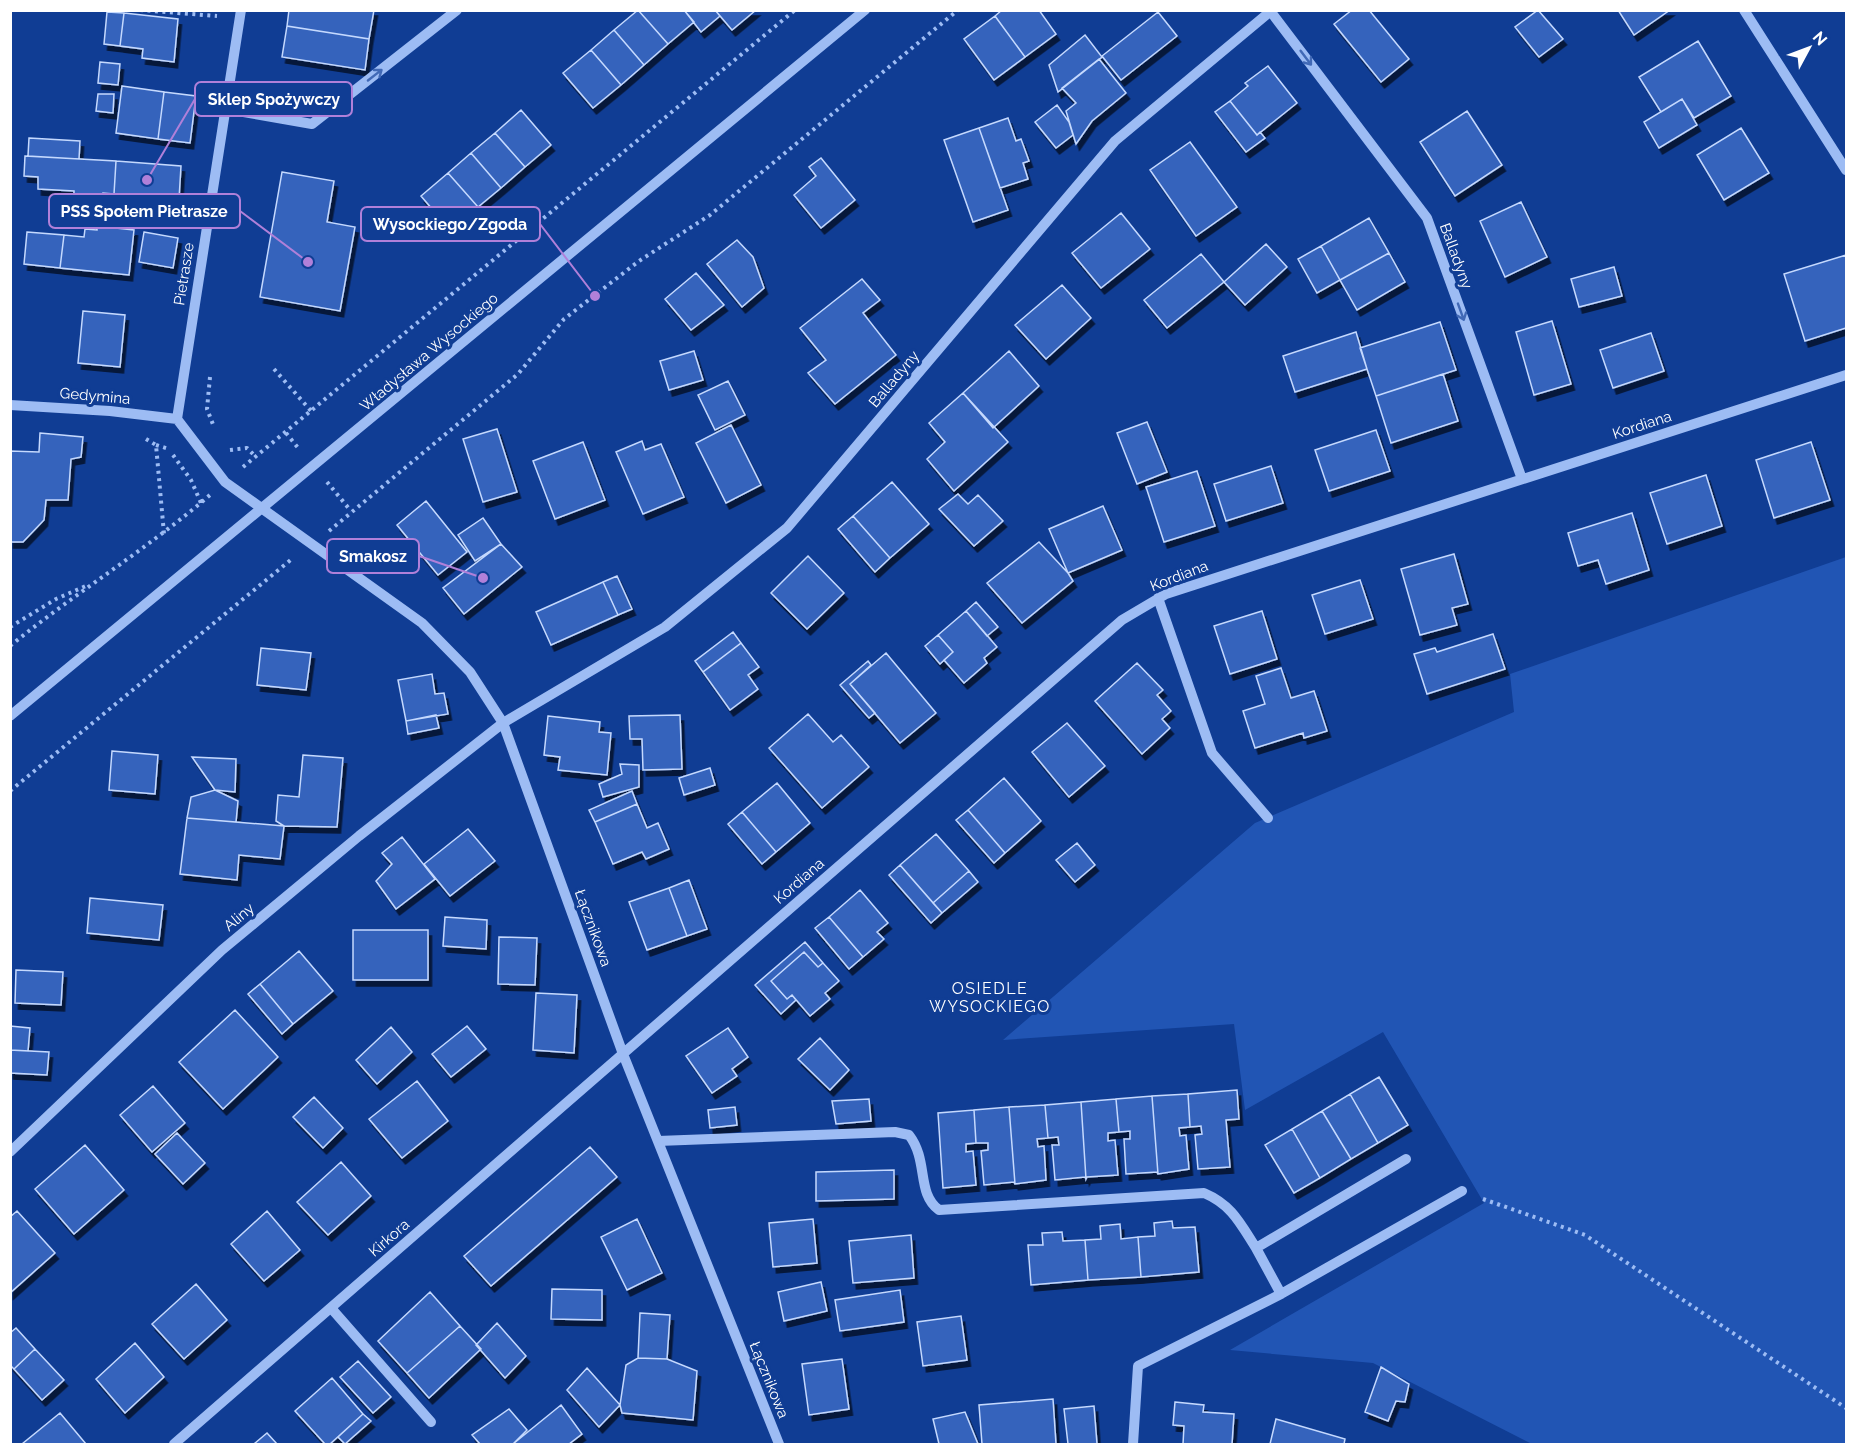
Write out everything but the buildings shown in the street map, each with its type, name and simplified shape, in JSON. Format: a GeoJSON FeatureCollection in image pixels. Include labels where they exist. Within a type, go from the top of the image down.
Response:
{"type":"FeatureCollection","features":[{"type":"Feature","properties":{"kind":"street"},"geometry":{"type":"LineString","coordinates":[[226,109],[312,124],[457,10]]}},
{"type":"Feature","properties":{"kind":"street","name":"Władysława Wysockiego"},"geometry":{"type":"LineString","coordinates":[[10,716],[865,10]]}},
{"type":"Feature","properties":{"kind":"street"},"geometry":{"type":"LineString","coordinates":[[1744,10],[1846,171]]}},
{"type":"Feature","properties":{"kind":"street","name":"Balladyny"},"geometry":{"type":"LineString","coordinates":[[503,723],[664,627],[788,528],[1115,141],[1272,11],[1427,218],[1522,479]]}},
{"type":"Feature","properties":{"kind":"street","name":"Pietrasze"},"geometry":{"type":"LineString","coordinates":[[177,419],[240,14]]}},
{"type":"Feature","properties":{"kind":"street","name":"Kordiana"},"geometry":{"type":"LineString","coordinates":[[623,1054],[1122,620],[1158,598],[1846,375]]}},
{"type":"Feature","properties":{"kind":"street","name":"Gedymina"},"geometry":{"type":"LineString","coordinates":[[10,405],[110,411],[177,419]]}},
{"type":"Feature","properties":{"kind":"street"},"geometry":{"type":"LineString","coordinates":[[177,419],[225,482],[263,509]]}},
{"type":"Feature","properties":{"kind":"street","name":"Łącznikowa"},"geometry":{"type":"LineString","coordinates":[[263,509],[422,623],[470,672],[503,723],[623,1054],[779,1444]]}},
{"type":"Feature","properties":{"kind":"street"},"geometry":{"type":"LineString","coordinates":[[1158,598],[1212,753],[1268,818]]}},
{"type":"Feature","properties":{"kind":"street","name":"Aliny"},"geometry":{"type":"LineString","coordinates":[[10,1152],[222,950],[359,836],[503,723]]}},
{"type":"Feature","properties":{"kind":"street","name":"Kirkora"},"geometry":{"type":"LineString","coordinates":[[174,1444],[623,1054]]}},
{"type":"Feature","properties":{"kind":"street"},"geometry":{"type":"LineString","coordinates":[[658,1141],[895,1132],[909,1135],[918,1147],[930,1203],[939,1210],[1204,1193],[1222,1201],[1236,1216],[1281,1294]]}},
{"type":"Feature","properties":{"kind":"street"},"geometry":{"type":"LineString","coordinates":[[1256,1248],[1406,1159]]}},
{"type":"Feature","properties":{"kind":"street"},"geometry":{"type":"LineString","coordinates":[[1133,1444],[1138,1366],[1281,1294],[1462,1191]]}},
{"type":"Feature","properties":{"kind":"street"},"geometry":{"type":"LineString","coordinates":[[331,1308],[431,1422]]}},
{"type":"Feature","properties":{"kind":"path"},"geometry":{"type":"LineString","coordinates":[[140,10],[240,14]]}},
{"type":"Feature","properties":{"kind":"path"},"geometry":{"type":"LineString","coordinates":[[10,646],[94,582],[164,535],[255,456],[312,412],[795,10]]}},
{"type":"Feature","properties":{"kind":"path"},"geometry":{"type":"LineString","coordinates":[[10,791],[289,559],[317,548],[331,528],[518,374],[564,319],[639,261],[710,215],[958,10]]}},
{"type":"Feature","properties":{"kind":"path"},"geometry":{"type":"LineString","coordinates":[[274,369],[312,412]]}},
{"type":"Feature","properties":{"kind":"path"},"geometry":{"type":"LineString","coordinates":[[210,377],[207,409],[217,436]]}},
{"type":"Feature","properties":{"kind":"path"},"geometry":{"type":"LineString","coordinates":[[141,437],[156,445],[168,447],[190,480],[201,503]]}},
{"type":"Feature","properties":{"kind":"path"},"geometry":{"type":"LineString","coordinates":[[223,443],[230,450],[247,448],[255,456]]}},
{"type":"Feature","properties":{"kind":"path"},"geometry":{"type":"LineString","coordinates":[[156,445],[164,535]]}},
{"type":"Feature","properties":{"kind":"path"},"geometry":{"type":"LineString","coordinates":[[10,627],[56,599],[94,582]]}},
{"type":"Feature","properties":{"kind":"path"},"geometry":{"type":"LineString","coordinates":[[1462,1191],[1585,1235],[1846,1407]]}},
{"type":"Feature","properties":{"kind":"shaded area"},"geometry":{"type":"Polygon","coordinates":[[[1846,557],[1846,1444],[1532,1444],[1373,1363],[1230,1350],[1484,1203],[1383,1032],[1245,1110],[1234,1024],[1003,1040],[1255,823],[1514,712],[1510,674],[1846,557]]]}},
{"type":"Feature","properties":{"kind":"place","name":"Sklep Spożywczy"},"geometry":{"type":"Point","coordinates":[147,180]}},
{"type":"Feature","properties":{"kind":"place","name":"PSS Społem Pietrasze"},"geometry":{"type":"Point","coordinates":[308,262]}},
{"type":"Feature","properties":{"kind":"place","name":"Wysockiego/Zgoda"},"geometry":{"type":"Point","coordinates":[595,296]}},
{"type":"Feature","properties":{"kind":"place","name":"Smakosz"},"geometry":{"type":"Point","coordinates":[483,578]}},
{"type":"Feature","properties":{"kind":"district","name":"OSIEDLE WYSOCKIEGO"},"geometry":{"type":"Point","coordinates":[990,997]}}]}
